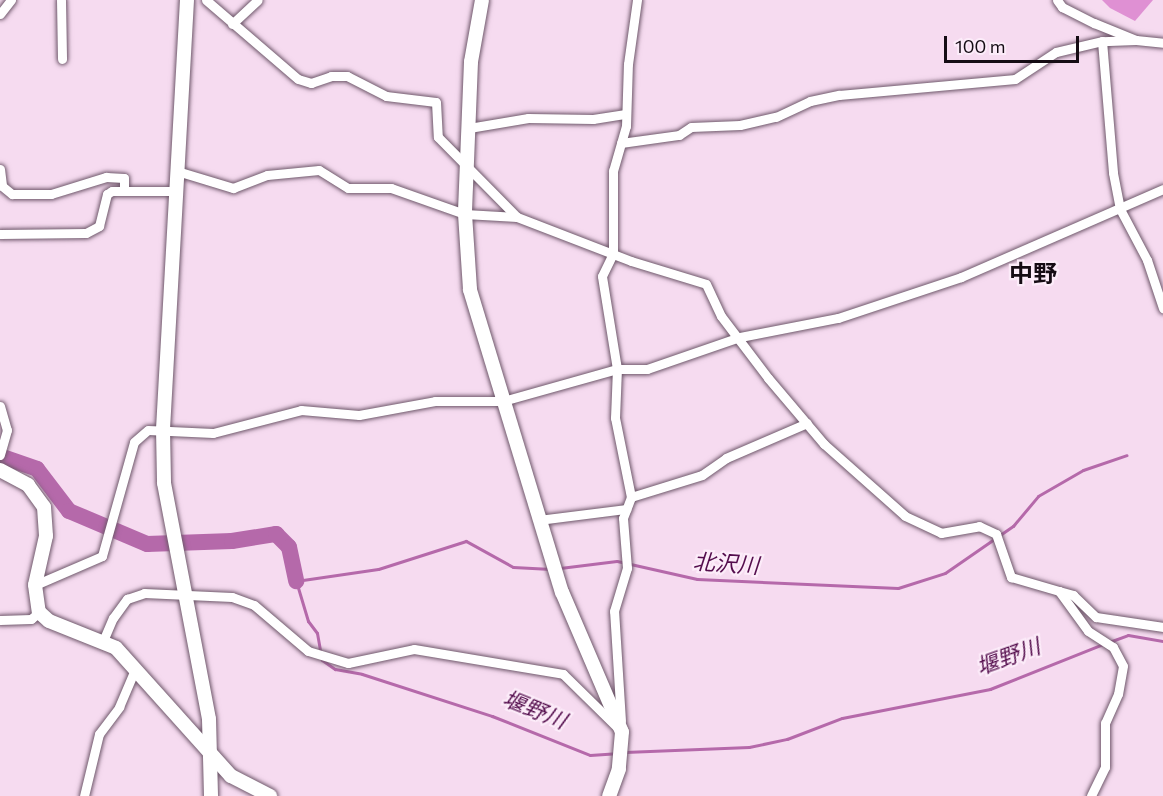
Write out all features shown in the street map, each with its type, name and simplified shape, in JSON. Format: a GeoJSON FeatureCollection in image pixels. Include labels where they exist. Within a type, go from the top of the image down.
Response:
{"type":"FeatureCollection","features":[{"type":"Feature","properties":{"kind":"street"},"geometry":{"type":"LineString","coordinates":[[0,14],[10,0]]}},
{"type":"Feature","properties":{"kind":"street"},"geometry":{"type":"LineString","coordinates":[[62,0],[62,59]]}},
{"type":"Feature","properties":{"kind":"street"},"geometry":{"type":"LineString","coordinates":[[187,0],[163,429],[170,528],[201,670],[212,755],[211,796]]}},
{"type":"Feature","properties":{"kind":"street"},"geometry":{"type":"LineString","coordinates":[[206,0],[298,79],[311,83],[332,76],[347,76],[386,96],[436,102],[438,137],[467,169],[517,217]]}},
{"type":"Feature","properties":{"kind":"street"},"geometry":{"type":"LineString","coordinates":[[232,24],[258,0]]}},
{"type":"Feature","properties":{"kind":"street"},"geometry":{"type":"LineString","coordinates":[[482,0],[471,62],[465,214],[470,290],[555,568],[622,732]]}},
{"type":"Feature","properties":{"kind":"street"},"geometry":{"type":"LineString","coordinates":[[609,796],[620,752],[622,732],[614,611],[627,562],[623,518],[631,497],[615,418],[617,369],[602,276],[613,253],[613,171],[626,114],[628,64],[637,0]]}},
{"type":"Feature","properties":{"kind":"street"},"geometry":{"type":"LineString","coordinates":[[1057,0],[1062,7],[1136,40]]}},
{"type":"Feature","properties":{"kind":"street"},"geometry":{"type":"LineString","coordinates":[[621,143],[679,135],[691,127],[740,125],[776,117],[810,101],[838,95],[1015,79],[1056,52],[1102,41],[1136,40],[1163,43]]}},
{"type":"Feature","properties":{"kind":"street"},"geometry":{"type":"LineString","coordinates":[[1102,41],[1113,173],[1120,209],[1147,260],[1163,308]]}},
{"type":"Feature","properties":{"kind":"street"},"geometry":{"type":"LineString","coordinates":[[469,129],[528,118],[593,119],[626,114]]}},
{"type":"Feature","properties":{"kind":"street"},"geometry":{"type":"LineString","coordinates":[[0,169],[2,186],[12,194],[51,194],[106,177],[124,178],[124,190]]}},
{"type":"Feature","properties":{"kind":"street"},"geometry":{"type":"LineString","coordinates":[[177,171],[233,188],[267,175],[319,170],[348,188],[391,188],[465,214],[517,217],[613,253],[706,284],[721,316],[807,423],[905,516],[940,533],[979,526],[997,539],[1011,577],[1073,595],[1096,617],[1163,627]]}},
{"type":"Feature","properties":{"kind":"street"},"geometry":{"type":"LineString","coordinates":[[35,585],[96,561],[105,550],[134,442],[139,434],[163,429],[213,433],[301,410],[359,415],[435,401],[503,401],[617,369],[647,369],[740,337],[838,318],[961,277],[1163,189]]}},
{"type":"Feature","properties":{"kind":"street"},"geometry":{"type":"LineString","coordinates":[[0,234],[86,234],[99,226],[107,194],[124,190],[176,191]]}},
{"type":"Feature","properties":{"kind":"street"},"geometry":{"type":"LineString","coordinates":[[0,406],[7,430],[1,452]]}},
{"type":"Feature","properties":{"kind":"street"},"geometry":{"type":"LineString","coordinates":[[631,497],[702,475],[726,458],[807,423]]}},
{"type":"Feature","properties":{"kind":"street"},"geometry":{"type":"LineString","coordinates":[[0,470],[28,485],[44,507],[46,536],[35,585],[39,612],[49,621],[103,641],[136,667],[231,776],[270,796]]}},
{"type":"Feature","properties":{"kind":"street"},"geometry":{"type":"LineString","coordinates":[[539,520],[626,509]]}},
{"type":"Feature","properties":{"kind":"street"},"geometry":{"type":"LineString","coordinates":[[1059,591],[1088,631],[1112,646],[1123,666],[1118,694],[1105,723],[1105,766],[1091,796]]}},
{"type":"Feature","properties":{"kind":"street"},"geometry":{"type":"LineString","coordinates":[[103,641],[113,618],[127,599],[159,592],[232,597],[254,605],[297,643],[314,652],[348,663],[364,662],[414,649],[563,674],[622,732]]}},
{"type":"Feature","properties":{"kind":"street"},"geometry":{"type":"LineString","coordinates":[[0,620],[31,619],[39,612]]}},
{"type":"Feature","properties":{"kind":"street"},"geometry":{"type":"LineString","coordinates":[[84,796],[99,734],[119,707],[136,667]]}},
{"type":"Feature","properties":{"kind":"shaded area"},"geometry":{"type":"Polygon","coordinates":[[[1102,0],[1153,0],[1135,21],[1110,8],[1102,0]]]}},
{"type":"Feature","properties":{"kind":"waterway","name":"北沢川"},"geometry":{"type":"LineString","coordinates":[[560,568],[617,561],[697,579],[898,588],[945,573],[1013,526],[1038,496],[1083,470],[1127,455]]}},
{"type":"Feature","properties":{"kind":"waterway","name":"堰野川"},"geometry":{"type":"LineString","coordinates":[[0,456],[37,469],[69,511],[147,544],[232,541],[276,534],[289,547],[296,581]]}},
{"type":"Feature","properties":{"kind":"waterway","name":"堰野川"},"geometry":{"type":"LineString","coordinates":[[551,569],[513,567],[466,541],[378,569],[296,581],[308,621],[317,633],[322,660],[335,669],[362,674],[492,716],[590,755],[616,753]]}},
{"type":"Feature","properties":{"kind":"waterway","name":"堰野川"},"geometry":{"type":"LineString","coordinates":[[1109,642],[1128,635],[1163,641]]}},
{"type":"Feature","properties":{"kind":"waterway","name":"堰野川"},"geometry":{"type":"LineString","coordinates":[[625,752],[749,747],[787,739],[842,718],[990,689],[1103,644]]}},
{"type":"Feature","properties":{"kind":"district","name":"中野"},"geometry":{"type":"Point","coordinates":[1033,273]}}]}
